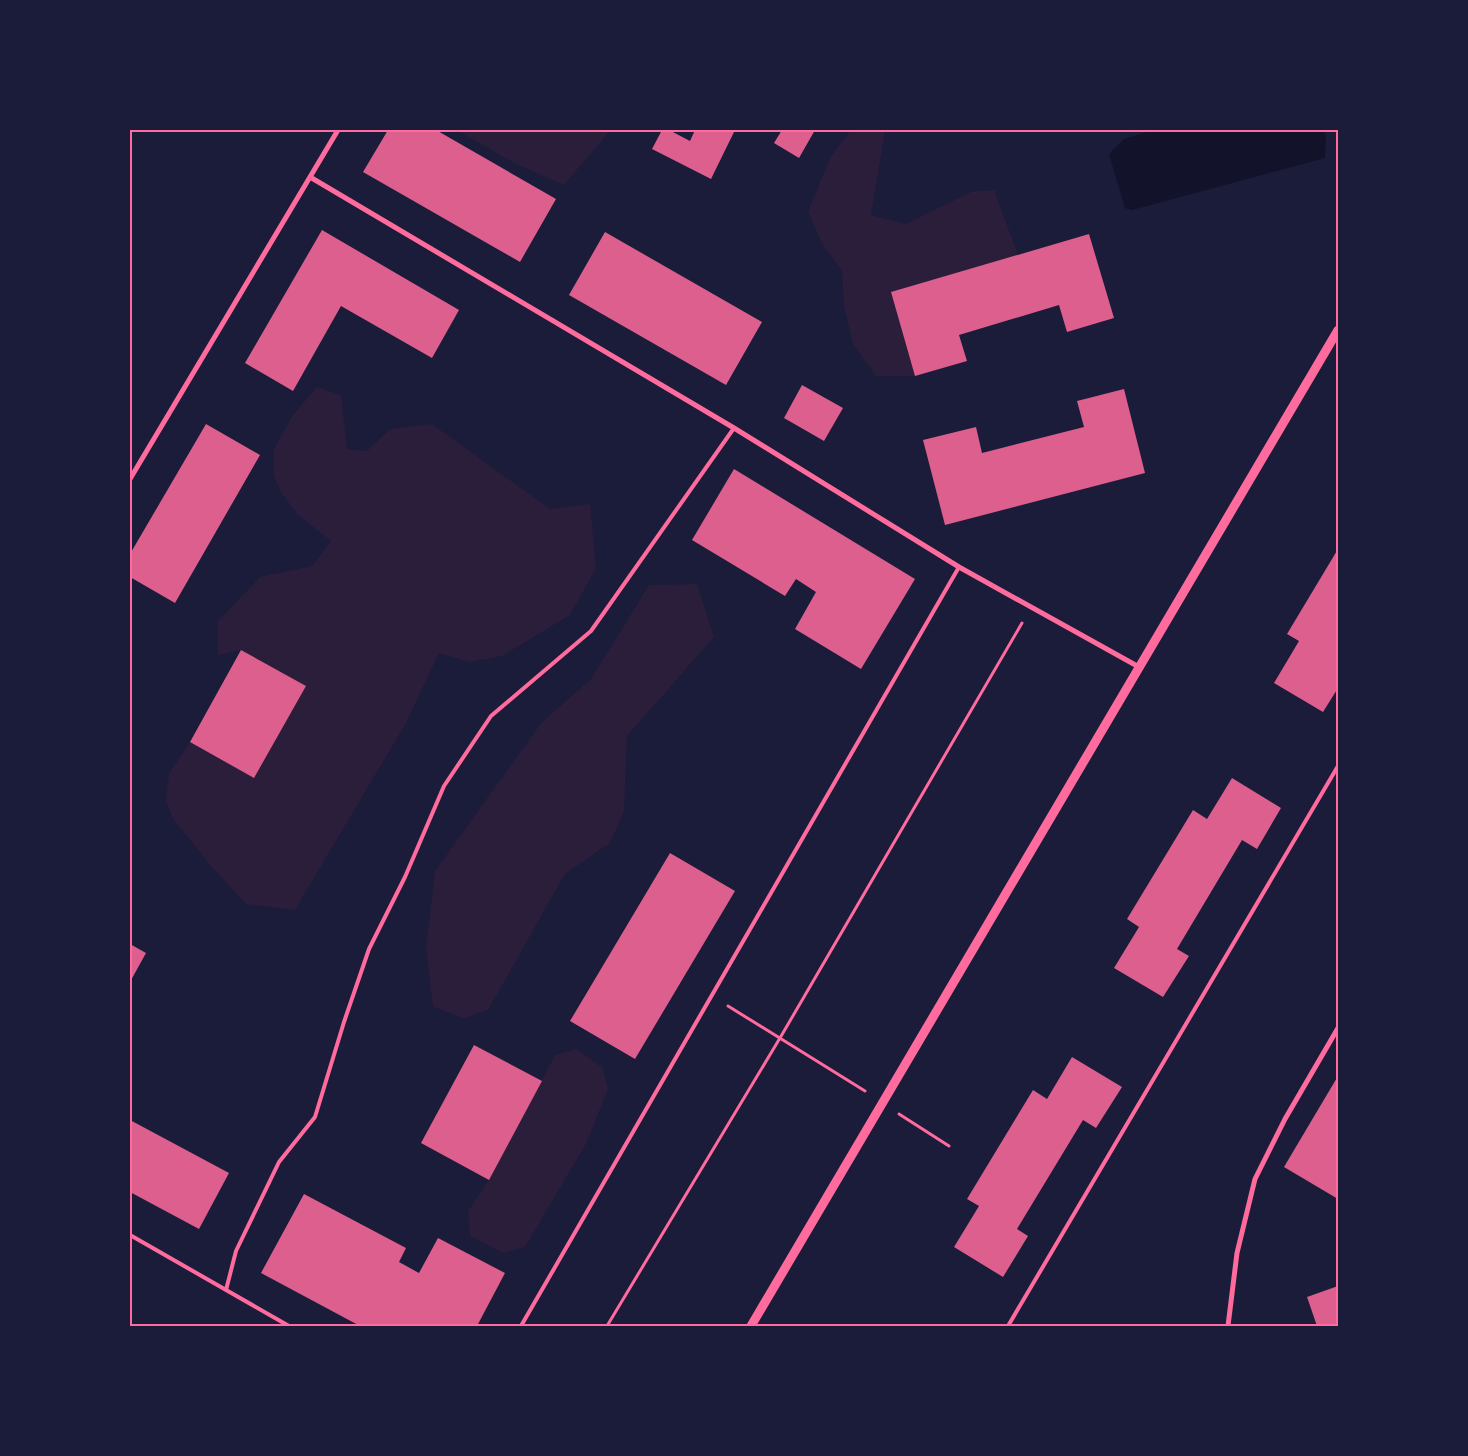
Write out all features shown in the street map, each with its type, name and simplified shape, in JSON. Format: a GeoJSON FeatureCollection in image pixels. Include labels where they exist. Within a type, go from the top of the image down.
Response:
{"type":"FeatureCollection","features":[{"type":"Feature","properties":{"kind":"street"},"geometry":{"type":"LineString","coordinates":[[130,479],[338,130]]}},
{"type":"Feature","properties":{"kind":"street"},"geometry":{"type":"LineString","coordinates":[[310,177],[734,428],[959,567],[1139,667]]}},
{"type":"Feature","properties":{"kind":"street"},"geometry":{"type":"LineString","coordinates":[[751,1326],[1338,330]]}},
{"type":"Feature","properties":{"kind":"street"},"geometry":{"type":"LineString","coordinates":[[1228,1326],[1237,1253],[1255,1179],[1285,1119],[1338,1028]]}},
{"type":"Feature","properties":{"kind":"lane"},"geometry":{"type":"LineString","coordinates":[[226,1290],[236,1251],[279,1162],[315,1117],[369,949],[405,877],[444,786],[491,716],[591,632],[734,428]]}},
{"type":"Feature","properties":{"kind":"lane"},"geometry":{"type":"LineString","coordinates":[[521,1326],[959,567]]}},
{"type":"Feature","properties":{"kind":"lane"},"geometry":{"type":"LineString","coordinates":[[1008,1326],[1338,766]]}},
{"type":"Feature","properties":{"kind":"lane"},"geometry":{"type":"LineString","coordinates":[[130,1236],[289,1326]]}},
{"type":"Feature","properties":{"kind":"path"},"geometry":{"type":"LineString","coordinates":[[607,1326],[780,1038],[1031,607]]}},
{"type":"Feature","properties":{"kind":"path"},"geometry":{"type":"LineString","coordinates":[[711,996],[949,1146]]}},
{"type":"Feature","properties":{"kind":"shaded area"},"geometry":{"type":"Polygon","coordinates":[[[457,130],[611,130],[564,185],[514,163],[457,130]]]}},
{"type":"Feature","properties":{"kind":"shaded area"},"geometry":{"type":"Polygon","coordinates":[[[851,130],[885,130],[871,215],[906,224],[971,192],[994,190],[1018,255],[915,376],[876,376],[853,344],[844,306],[842,271],[821,242],[808,211],[831,156],[851,130]]]}},
{"type":"Feature","properties":{"kind":"shaded area"},"geometry":{"type":"Polygon","coordinates":[[[1154,130],[1323,130],[1326,136],[1325,158],[1132,210],[1125,208],[1109,154],[1124,139],[1154,130]]]}},
{"type":"Feature","properties":{"kind":"shaded area"},"geometry":{"type":"Polygon","coordinates":[[[317,387],[341,395],[347,449],[367,451],[390,429],[432,424],[550,509],[590,504],[596,568],[570,615],[502,656],[470,662],[439,653],[406,723],[295,910],[246,904],[212,867],[173,819],[166,800],[169,773],[190,742],[254,778],[305,686],[241,650],[218,655],[218,621],[260,577],[312,566],[331,541],[298,515],[280,491],[274,476],[274,449],[293,415],[317,387]]]}},
{"type":"Feature","properties":{"kind":"shaded area"},"geometry":{"type":"Polygon","coordinates":[[[697,584],[714,637],[627,736],[624,811],[610,843],[565,874],[488,1010],[464,1018],[433,1007],[426,947],[435,871],[542,722],[591,679],[649,585],[697,584]]]}},
{"type":"Feature","properties":{"kind":"shaded area"},"geometry":{"type":"Polygon","coordinates":[[[577,1049],[603,1068],[608,1089],[586,1144],[525,1247],[503,1253],[470,1236],[468,1211],[489,1180],[555,1055],[577,1049]]]}},
{"type":"Feature","properties":{"kind":"building"},"geometry":{"type":"Polygon","coordinates":[[[388,130],[436,130],[556,199],[520,262],[363,172],[388,130]]]}},
{"type":"Feature","properties":{"kind":"building"},"geometry":{"type":"Polygon","coordinates":[[[662,130],[669,130],[690,141],[695,130],[735,130],[711,179],[652,149],[662,130]]]}},
{"type":"Feature","properties":{"kind":"building"},"geometry":{"type":"Polygon","coordinates":[[[782,130],[815,130],[799,158],[774,143],[782,130]]]}},
{"type":"Feature","properties":{"kind":"building"},"geometry":{"type":"Polygon","coordinates":[[[322,230],[459,310],[432,358],[341,306],[293,391],[245,363],[322,230]]]}},
{"type":"Feature","properties":{"kind":"building"},"geometry":{"type":"Polygon","coordinates":[[[605,232],[762,322],[726,385],[569,295],[605,232]]]}},
{"type":"Feature","properties":{"kind":"building"},"geometry":{"type":"Polygon","coordinates":[[[1089,234],[1114,318],[1067,332],[1059,305],[959,335],[967,361],[915,376],[891,292],[1089,234]]]}},
{"type":"Feature","properties":{"kind":"building"},"geometry":{"type":"Polygon","coordinates":[[[802,385],[843,408],[824,441],[784,418],[802,385]]]}},
{"type":"Feature","properties":{"kind":"building"},"geometry":{"type":"Polygon","coordinates":[[[1124,389],[1145,473],[945,525],[923,440],[976,427],[982,453],[1084,427],[1077,401],[1124,389]]]}},
{"type":"Feature","properties":{"kind":"building"},"geometry":{"type":"Polygon","coordinates":[[[206,424],[260,455],[175,603],[130,577],[130,554],[206,424]]]}},
{"type":"Feature","properties":{"kind":"building"},"geometry":{"type":"Polygon","coordinates":[[[734,469],[915,579],[861,669],[795,629],[816,592],[796,579],[785,596],[692,540],[734,469]]]}},
{"type":"Feature","properties":{"kind":"building"},"geometry":{"type":"Polygon","coordinates":[[[1338,549],[1338,688],[1323,712],[1274,683],[1299,641],[1287,634],[1338,549]]]}},
{"type":"Feature","properties":{"kind":"building"},"geometry":{"type":"Polygon","coordinates":[[[241,650],[306,686],[254,778],[190,742],[241,650]]]}},
{"type":"Feature","properties":{"kind":"building"},"geometry":{"type":"Polygon","coordinates":[[[1232,778],[1281,808],[1257,849],[1242,840],[1177,949],[1189,956],[1163,997],[1114,968],[1139,927],[1127,919],[1193,810],[1207,819],[1232,778]]]}},
{"type":"Feature","properties":{"kind":"building"},"geometry":{"type":"Polygon","coordinates":[[[670,853],[735,891],[635,1059],[570,1021],[670,853]]]}},
{"type":"Feature","properties":{"kind":"building"},"geometry":{"type":"Polygon","coordinates":[[[130,944],[146,953],[130,982],[130,944]]]}},
{"type":"Feature","properties":{"kind":"building"},"geometry":{"type":"Polygon","coordinates":[[[474,1045],[542,1081],[489,1180],[421,1143],[474,1045]]]}},
{"type":"Feature","properties":{"kind":"building"},"geometry":{"type":"Polygon","coordinates":[[[1072,1057],[1122,1087],[1096,1128],[1083,1120],[1017,1229],[1028,1236],[1003,1277],[954,1247],[979,1206],[967,1199],[1033,1090],[1047,1099],[1072,1057]]]}},
{"type":"Feature","properties":{"kind":"building"},"geometry":{"type":"Polygon","coordinates":[[[1338,1076],[1338,1199],[1284,1167],[1338,1076]]]}},
{"type":"Feature","properties":{"kind":"building"},"geometry":{"type":"Polygon","coordinates":[[[130,1120],[229,1173],[199,1229],[130,1192],[130,1120]]]}},
{"type":"Feature","properties":{"kind":"building"},"geometry":{"type":"Polygon","coordinates":[[[304,1194],[406,1248],[399,1262],[419,1273],[438,1238],[505,1273],[477,1326],[360,1326],[261,1273],[304,1194]]]}},
{"type":"Feature","properties":{"kind":"building"},"geometry":{"type":"Polygon","coordinates":[[[1338,1286],[1338,1326],[1317,1326],[1307,1297],[1338,1286]]]}}]}
